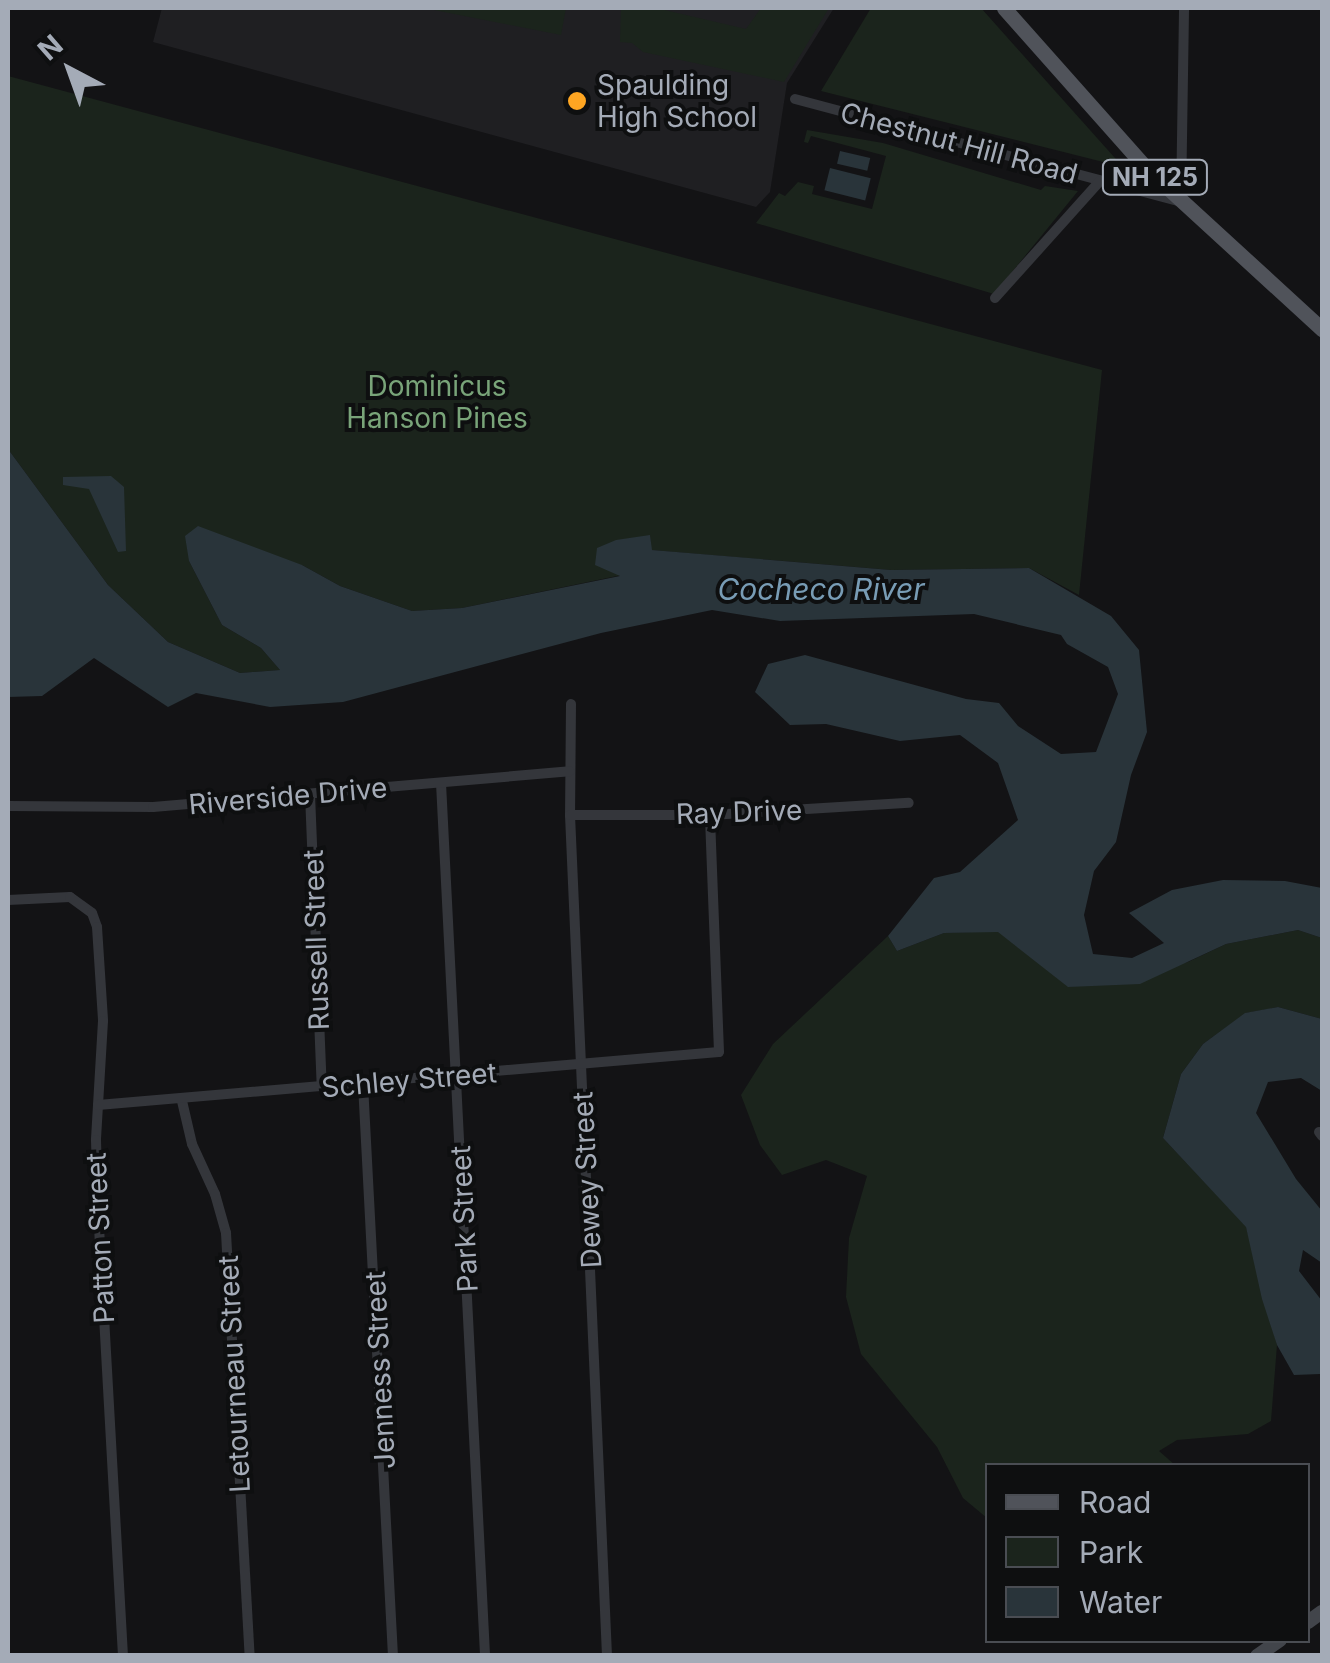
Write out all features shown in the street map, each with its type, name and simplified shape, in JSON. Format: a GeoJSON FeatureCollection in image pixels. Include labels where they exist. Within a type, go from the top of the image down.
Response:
{"type":"FeatureCollection","features":[{"type":"Feature","properties":{"kind":"main road","name":"NH 125"},"geometry":{"type":"LineString","coordinates":[[1004,8],[1181,202],[1322,329]]}},
{"type":"Feature","properties":{"kind":"street"},"geometry":{"type":"LineString","coordinates":[[1181,202],[1184,8]]}},
{"type":"Feature","properties":{"kind":"street","name":"Chestnut Hill Road"},"geometry":{"type":"LineString","coordinates":[[794,100],[1181,202]]}},
{"type":"Feature","properties":{"kind":"street"},"geometry":{"type":"LineString","coordinates":[[995,298],[1100,180]]}},
{"type":"Feature","properties":{"kind":"street","name":"Dewey Street"},"geometry":{"type":"LineString","coordinates":[[571,704],[568,771],[607,1656]]}},
{"type":"Feature","properties":{"kind":"street","name":"Riverside Drive"},"geometry":{"type":"LineString","coordinates":[[8,806],[153,807],[568,771]]}},
{"type":"Feature","properties":{"kind":"street","name":"Park Street"},"geometry":{"type":"LineString","coordinates":[[441,782],[485,1656]]}},
{"type":"Feature","properties":{"kind":"street","name":"Russell Street"},"geometry":{"type":"LineString","coordinates":[[310,794],[322,1087]]}},
{"type":"Feature","properties":{"kind":"street","name":"Ray Drive"},"geometry":{"type":"LineString","coordinates":[[570,815],[710,815],[909,803]]}},
{"type":"Feature","properties":{"kind":"street","name":"Schley Street"},"geometry":{"type":"LineString","coordinates":[[98,1105],[719,1052],[710,815]]}},
{"type":"Feature","properties":{"kind":"street","name":"Patton Street"},"geometry":{"type":"LineString","coordinates":[[8,900],[70,897],[92,912],[100,948],[98,1209],[123,1656]]}},
{"type":"Feature","properties":{"kind":"street","name":"Jenness Street"},"geometry":{"type":"LineString","coordinates":[[363,1084],[394,1656]]}},
{"type":"Feature","properties":{"kind":"street","name":"Letourneau Street"},"geometry":{"type":"LineString","coordinates":[[182,1100],[192,1144],[215,1194],[226,1232],[250,1656]]}},
{"type":"Feature","properties":{"kind":"shaded area","name":"Spaulding High School"},"geometry":{"type":"Polygon","coordinates":[[[162,8],[834,8],[787,83],[770,192],[756,207],[153,42],[162,8]]]}},
{"type":"Feature","properties":{"kind":"green space"},"geometry":{"type":"Polygon","coordinates":[[[424,8],[566,8],[561,35],[424,8]]]}},
{"type":"Feature","properties":{"kind":"green space"},"geometry":{"type":"Polygon","coordinates":[[[621,8],[656,8],[746,29],[761,8],[829,8],[784,82],[643,52],[632,43],[620,42],[621,8]]]}},
{"type":"Feature","properties":{"kind":"green space"},"geometry":{"type":"Polygon","coordinates":[[[871,8],[981,8],[1123,167],[821,91],[871,8]]]}},
{"type":"Feature","properties":{"kind":"green space","name":"Dominicus Hanson Pines"},"geometry":{"type":"Polygon","coordinates":[[[8,76],[1102,370],[1079,595],[1029,568],[891,570],[651,550],[650,536],[622,575],[462,608],[412,611],[340,586],[302,565],[189,561],[222,625],[261,648],[280,670],[240,673],[168,642],[108,585],[8,449],[8,76]]]}},
{"type":"Feature","properties":{"kind":"green space"},"geometry":{"type":"Polygon","coordinates":[[[807,130],[883,143],[1041,190],[1045,186],[1078,191],[994,294],[756,223],[779,193],[785,196],[798,182],[814,186],[812,194],[872,209],[886,156],[811,136],[808,143],[804,142],[807,130]]]}},
{"type":"Feature","properties":{"kind":"green space"},"geometry":{"type":"Polygon","coordinates":[[[1298,930],[1322,938],[1322,1019],[1278,1007],[1246,1013],[1203,1044],[1181,1074],[1163,1138],[1246,1226],[1277,1345],[1271,1421],[1248,1434],[1177,1440],[1159,1451],[1173,1463],[985,1463],[985,1516],[963,1498],[937,1447],[861,1354],[846,1297],[849,1238],[867,1176],[826,1160],[782,1175],[760,1145],[741,1095],[773,1044],[888,936],[897,951],[944,933],[999,931],[1069,987],[1188,962],[1226,944],[1298,930]]]}},
{"type":"Feature","properties":{"kind":"water"},"geometry":{"type":"Polygon","coordinates":[[[840,151],[870,158],[867,171],[837,164],[840,151]]]}},
{"type":"Feature","properties":{"kind":"water"},"geometry":{"type":"Polygon","coordinates":[[[830,168],[871,178],[865,200],[824,190],[830,168]]]}},
{"type":"Feature","properties":{"kind":"water","name":"Cocheco River"},"geometry":{"type":"Polygon","coordinates":[[[8,449],[108,585],[168,642],[240,673],[280,670],[261,648],[222,625],[189,561],[185,536],[198,526],[302,565],[340,586],[412,611],[462,608],[620,576],[595,565],[597,548],[616,540],[650,535],[652,550],[891,570],[1029,568],[1111,616],[1139,650],[1147,732],[1131,775],[1116,842],[1094,871],[1084,915],[1093,954],[1132,958],[1164,943],[1129,913],[1172,890],[1223,880],[1285,881],[1322,888],[1322,938],[1298,930],[1226,944],[1140,984],[1068,987],[998,932],[944,933],[897,951],[888,936],[934,878],[960,872],[1018,820],[998,763],[960,735],[900,741],[826,724],[790,725],[755,692],[768,664],[805,655],[966,699],[999,703],[1018,726],[1061,754],[1096,752],[1118,694],[1108,667],[1067,644],[1061,635],[974,614],[780,621],[712,610],[601,633],[343,702],[270,707],[196,693],[168,707],[94,658],[42,696],[8,697],[8,449]]]}},
{"type":"Feature","properties":{"kind":"water"},"geometry":{"type":"Polygon","coordinates":[[[111,476],[124,487],[126,551],[118,552],[89,489],[63,485],[63,477],[111,476]]]}},
{"type":"Feature","properties":{"kind":"water"},"geometry":{"type":"Polygon","coordinates":[[[1278,1007],[1322,1019],[1322,1091],[1301,1078],[1268,1082],[1256,1113],[1296,1179],[1322,1211],[1322,1263],[1303,1250],[1299,1271],[1322,1301],[1320,1374],[1294,1375],[1277,1345],[1262,1299],[1246,1227],[1163,1138],[1181,1074],[1203,1044],[1245,1013],[1278,1007]]]}},
{"type":"Feature","properties":{"kind":"place","name":"Spaulding High School"},"geometry":{"type":"Point","coordinates":[577,101]}}]}
